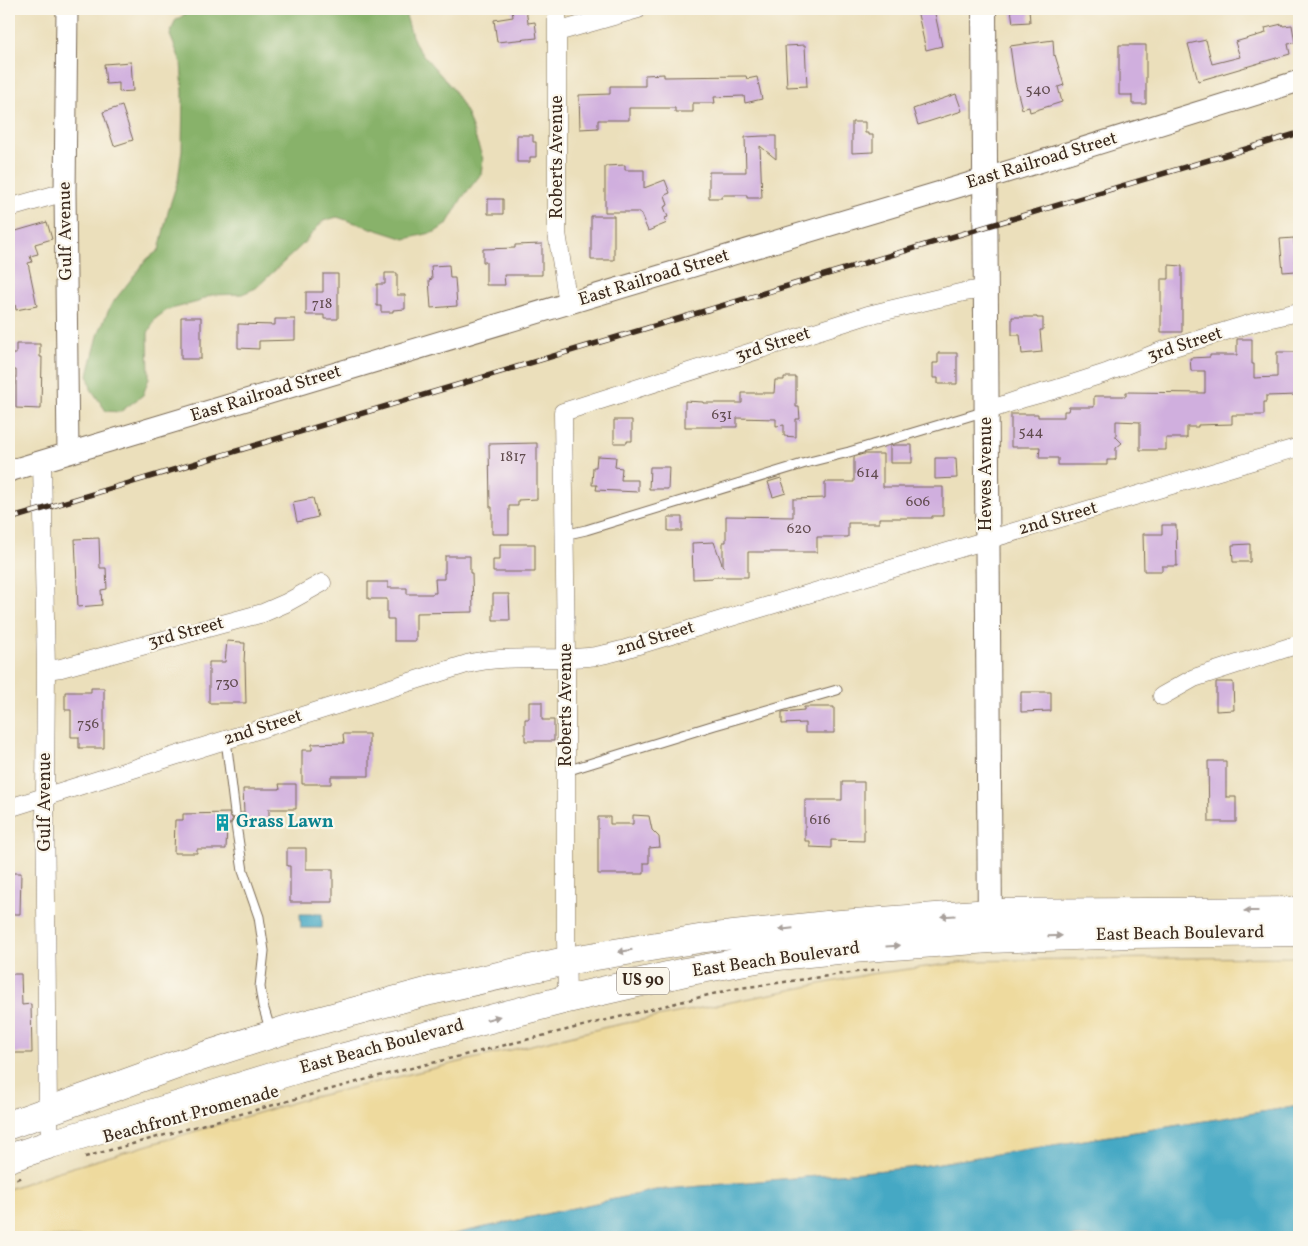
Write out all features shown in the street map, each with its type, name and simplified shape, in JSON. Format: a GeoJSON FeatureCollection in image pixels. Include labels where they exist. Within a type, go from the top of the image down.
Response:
{"type":"FeatureCollection","features":[{"type":"Feature","properties":{"kind":"main road","name":"Hewes Avenue"},"geometry":{"type":"LineString","coordinates":[[984,9],[990,926]]}},
{"type":"Feature","properties":{"kind":"main road","name":"East Beach Boulevard"},"geometry":{"type":"LineString","coordinates":[[17,1167],[51,1144],[298,1069],[567,999],[685,972],[768,957],[838,950],[990,926],[1299,911]]}},
{"type":"Feature","properties":{"kind":"main road","name":"East Beach Boulevard"},"geometry":{"type":"LineString","coordinates":[[9,1125],[179,1064],[280,1032],[430,991],[566,961],[705,938],[827,925],[990,926],[1132,934],[1299,932]]}},
{"type":"Feature","properties":{"kind":"main road"},"geometry":{"type":"LineString","coordinates":[[280,1032],[298,1069]]}},
{"type":"Feature","properties":{"kind":"street","name":"Gulf Avenue"},"geometry":{"type":"LineString","coordinates":[[67,9],[65,192],[68,453]]}},
{"type":"Feature","properties":{"kind":"street","name":"Roberts Avenue"},"geometry":{"type":"LineString","coordinates":[[557,9],[557,233],[568,304]]}},
{"type":"Feature","properties":{"kind":"street"},"geometry":{"type":"LineString","coordinates":[[557,32],[638,9]]}},
{"type":"Feature","properties":{"kind":"street","name":"East Railroad Street"},"geometry":{"type":"LineString","coordinates":[[9,471],[568,304],[1299,81]]}},
{"type":"Feature","properties":{"kind":"street"},"geometry":{"type":"LineString","coordinates":[[9,208],[65,192]]}},
{"type":"Feature","properties":{"kind":"street","name":"3rd Street"},"geometry":{"type":"LineString","coordinates":[[563,412],[868,315],[964,292],[985,289]]}},
{"type":"Feature","properties":{"kind":"street","name":"3rd Street"},"geometry":{"type":"LineString","coordinates":[[986,411],[1106,373],[1160,351],[1262,320],[1299,312]]}},
{"type":"Feature","properties":{"kind":"street","name":"Roberts Avenue"},"geometry":{"type":"LineString","coordinates":[[563,412],[567,999]]}},
{"type":"Feature","properties":{"kind":"street","name":"2nd Street"},"geometry":{"type":"LineString","coordinates":[[9,808],[467,664],[500,658],[589,657],[622,650],[1299,448]]}},
{"type":"Feature","properties":{"kind":"street","name":"Gulf Avenue"},"geometry":{"type":"LineString","coordinates":[[42,461],[46,670],[45,797],[48,1111],[51,1144]]}},
{"type":"Feature","properties":{"kind":"street","name":"3rd Street"},"geometry":{"type":"LineString","coordinates":[[46,670],[61,668],[263,613],[286,603],[322,583]]}},
{"type":"Feature","properties":{"kind":"street"},"geometry":{"type":"LineString","coordinates":[[1162,696],[1194,678],[1299,644]]}},
{"type":"Feature","properties":{"kind":"lane"},"geometry":{"type":"LineString","coordinates":[[564,534],[586,530],[808,462],[986,411]]}},
{"type":"Feature","properties":{"kind":"lane"},"geometry":{"type":"LineString","coordinates":[[566,771],[837,690]]}},
{"type":"Feature","properties":{"kind":"lane"},"geometry":{"type":"LineString","coordinates":[[226,740],[235,813]]}},
{"type":"Feature","properties":{"kind":"lane"},"geometry":{"type":"LineString","coordinates":[[236,824],[243,871],[258,918],[264,951],[260,986],[263,1006],[280,1032]]}},
{"type":"Feature","properties":{"kind":"path","name":"Beachfront Promenade"},"geometry":{"type":"LineString","coordinates":[[78,1159],[375,1077],[733,989],[888,968]]}},
{"type":"Feature","properties":{"kind":"path"},"geometry":{"type":"LineString","coordinates":[[9,1182],[17,1167]]}},
{"type":"Feature","properties":{"kind":"green space"},"geometry":{"type":"Polygon","coordinates":[[[192,9],[404,9],[418,49],[453,89],[467,114],[483,159],[481,174],[462,198],[447,224],[435,232],[405,239],[337,217],[323,221],[302,245],[256,288],[242,294],[211,295],[198,302],[167,310],[155,319],[148,333],[149,378],[143,395],[120,412],[106,411],[91,389],[88,375],[99,332],[111,305],[147,259],[159,250],[178,180],[182,150],[183,92],[181,62],[170,35],[175,21],[192,9]]]}},
{"type":"Feature","properties":{"kind":"sand"},"geometry":{"type":"Polygon","coordinates":[[[1299,957],[1299,1106],[909,1168],[656,1190],[440,1237],[9,1237],[9,1189],[53,1173],[305,1099],[607,1027],[870,974],[973,961],[1299,957]]]}},
{"type":"Feature","properties":{"kind":"water"},"geometry":{"type":"Polygon","coordinates":[[[300,914],[322,914],[322,928],[301,928],[300,914]]]}},
{"type":"Feature","properties":{"kind":"water"},"geometry":{"type":"Polygon","coordinates":[[[1299,1106],[1299,1237],[440,1237],[656,1190],[909,1168],[1299,1106]]]}},
{"type":"Feature","properties":{"kind":"building"},"geometry":{"type":"Polygon","coordinates":[[[526,9],[528,23],[535,22],[537,38],[497,42],[494,20],[513,17],[512,10],[526,9]]]}},
{"type":"Feature","properties":{"kind":"building"},"geometry":{"type":"Polygon","coordinates":[[[934,9],[942,46],[926,50],[917,10],[934,9]]]}},
{"type":"Feature","properties":{"kind":"building"},"geometry":{"type":"Polygon","coordinates":[[[1011,9],[1029,9],[1030,22],[1013,23],[1011,9]]]}},
{"type":"Feature","properties":{"kind":"building"},"geometry":{"type":"Polygon","coordinates":[[[1282,24],[1283,26],[1292,25],[1295,43],[1288,44],[1290,54],[1198,81],[1188,44],[1206,40],[1212,64],[1240,57],[1235,42],[1266,33],[1265,28],[1282,24]]]}},
{"type":"Feature","properties":{"kind":"building"},"geometry":{"type":"Polygon","coordinates":[[[1053,40],[1054,56],[1064,85],[1058,87],[1062,102],[1030,112],[1029,107],[1022,109],[1015,82],[1010,46],[1053,40]]]}},
{"type":"Feature","properties":{"kind":"building"},"geometry":{"type":"Polygon","coordinates":[[[805,45],[807,86],[787,87],[785,46],[805,45]]]}},
{"type":"Feature","properties":{"kind":"building"},"geometry":{"type":"Polygon","coordinates":[[[1119,45],[1146,45],[1146,104],[1132,104],[1132,95],[1119,95],[1119,45]]]}},
{"type":"Feature","properties":{"kind":"building"},"geometry":{"type":"Polygon","coordinates":[[[131,62],[133,91],[119,92],[119,83],[106,84],[104,64],[131,62]]]}},
{"type":"Feature","properties":{"kind":"building"},"geometry":{"type":"Polygon","coordinates":[[[664,74],[664,77],[746,76],[747,79],[757,77],[762,99],[745,103],[744,96],[714,97],[715,103],[693,103],[693,112],[675,112],[675,108],[629,108],[629,120],[598,120],[598,128],[580,129],[579,95],[610,94],[610,86],[645,86],[645,75],[664,74]]]}},
{"type":"Feature","properties":{"kind":"building"},"geometry":{"type":"Polygon","coordinates":[[[956,94],[962,111],[918,125],[913,109],[956,94]]]}},
{"type":"Feature","properties":{"kind":"building"},"geometry":{"type":"Polygon","coordinates":[[[122,106],[133,140],[114,146],[103,112],[122,106]]]}},
{"type":"Feature","properties":{"kind":"building"},"geometry":{"type":"Polygon","coordinates":[[[852,122],[865,122],[865,133],[873,135],[873,152],[852,153],[852,122]]]}},
{"type":"Feature","properties":{"kind":"building"},"geometry":{"type":"Polygon","coordinates":[[[517,135],[533,135],[533,142],[536,142],[536,157],[530,157],[530,162],[517,162],[517,135]]]}},
{"type":"Feature","properties":{"kind":"building"},"geometry":{"type":"Polygon","coordinates":[[[776,136],[776,159],[760,146],[762,198],[747,198],[747,195],[722,195],[722,198],[709,198],[709,172],[746,172],[745,137],[776,136]]]}},
{"type":"Feature","properties":{"kind":"building"},"geometry":{"type":"Polygon","coordinates":[[[625,165],[625,170],[644,170],[644,188],[665,180],[670,193],[665,195],[668,205],[664,207],[668,217],[665,218],[667,223],[648,231],[640,212],[605,212],[605,166],[625,165]]]}},
{"type":"Feature","properties":{"kind":"building"},"geometry":{"type":"Polygon","coordinates":[[[488,199],[503,199],[503,214],[488,214],[488,199]]]}},
{"type":"Feature","properties":{"kind":"building"},"geometry":{"type":"Polygon","coordinates":[[[591,216],[614,216],[614,260],[591,260],[591,216]]]}},
{"type":"Feature","properties":{"kind":"building"},"geometry":{"type":"Polygon","coordinates":[[[47,222],[52,239],[35,244],[38,254],[30,256],[32,262],[28,263],[37,306],[16,310],[15,304],[9,305],[9,233],[47,222]]]}},
{"type":"Feature","properties":{"kind":"building"},"geometry":{"type":"Polygon","coordinates":[[[1294,238],[1296,271],[1283,272],[1280,239],[1294,238]]]}},
{"type":"Feature","properties":{"kind":"building"},"geometry":{"type":"Polygon","coordinates":[[[542,244],[542,275],[504,275],[505,285],[486,285],[486,262],[483,262],[483,249],[515,248],[515,245],[542,244]]]}},
{"type":"Feature","properties":{"kind":"building"},"geometry":{"type":"Polygon","coordinates":[[[449,265],[450,278],[455,278],[457,306],[431,308],[429,280],[432,279],[431,266],[449,265]]]}},
{"type":"Feature","properties":{"kind":"building"},"geometry":{"type":"Polygon","coordinates":[[[1169,265],[1182,266],[1182,332],[1161,332],[1161,279],[1169,279],[1169,265]]]}},
{"type":"Feature","properties":{"kind":"building"},"geometry":{"type":"Polygon","coordinates":[[[385,273],[397,273],[397,295],[405,295],[405,309],[381,312],[381,306],[377,306],[377,284],[385,284],[385,273]]]}},
{"type":"Feature","properties":{"kind":"building"},"geometry":{"type":"Polygon","coordinates":[[[323,274],[338,274],[338,319],[324,319],[324,315],[306,315],[306,292],[323,292],[323,274]]]}},
{"type":"Feature","properties":{"kind":"building"},"geometry":{"type":"Polygon","coordinates":[[[181,317],[201,317],[201,359],[181,359],[181,317]]]}},
{"type":"Feature","properties":{"kind":"building"},"geometry":{"type":"Polygon","coordinates":[[[1012,317],[1043,318],[1043,330],[1040,330],[1042,352],[1022,354],[1020,335],[1012,335],[1012,317]]]}},
{"type":"Feature","properties":{"kind":"building"},"geometry":{"type":"Polygon","coordinates":[[[275,319],[295,319],[295,340],[259,341],[259,349],[238,348],[238,324],[275,325],[275,319]]]}},
{"type":"Feature","properties":{"kind":"building"},"geometry":{"type":"Polygon","coordinates":[[[1237,339],[1252,339],[1254,378],[1277,377],[1277,352],[1299,352],[1299,395],[1266,396],[1264,415],[1232,415],[1232,424],[1187,427],[1187,438],[1166,438],[1166,450],[1140,450],[1140,422],[1116,421],[1116,437],[1122,443],[1116,448],[1116,459],[1107,460],[1107,465],[1058,465],[1058,458],[1039,458],[1040,447],[1011,447],[1011,414],[1038,414],[1038,417],[1064,417],[1064,411],[1068,411],[1069,407],[1094,407],[1094,396],[1126,396],[1126,392],[1205,393],[1205,371],[1191,371],[1190,358],[1210,357],[1210,355],[1237,355],[1237,339]]]}},
{"type":"Feature","properties":{"kind":"building"},"geometry":{"type":"Polygon","coordinates":[[[16,344],[40,344],[40,357],[42,357],[41,409],[16,408],[16,370],[12,370],[12,354],[16,354],[16,344]]]}},
{"type":"Feature","properties":{"kind":"building"},"geometry":{"type":"Polygon","coordinates":[[[938,353],[957,353],[957,384],[938,384],[938,378],[933,378],[933,363],[938,363],[938,353]]]}},
{"type":"Feature","properties":{"kind":"building"},"geometry":{"type":"Polygon","coordinates":[[[784,377],[796,377],[796,407],[799,407],[800,419],[796,419],[796,437],[784,436],[784,425],[776,426],[776,419],[737,418],[737,427],[685,427],[685,401],[742,403],[742,393],[774,393],[775,380],[784,380],[784,377]]]}},
{"type":"Feature","properties":{"kind":"building"},"geometry":{"type":"Polygon","coordinates":[[[614,420],[632,420],[632,441],[614,443],[614,420]]]}},
{"type":"Feature","properties":{"kind":"building"},"geometry":{"type":"Polygon","coordinates":[[[537,443],[537,499],[518,500],[518,506],[509,506],[509,534],[492,534],[489,444],[537,443]]]}},
{"type":"Feature","properties":{"kind":"building"},"geometry":{"type":"Polygon","coordinates":[[[912,445],[912,463],[890,463],[890,446],[912,445]]]}},
{"type":"Feature","properties":{"kind":"building"},"geometry":{"type":"Polygon","coordinates":[[[863,454],[883,454],[883,487],[943,487],[943,516],[932,516],[932,518],[879,518],[879,523],[848,523],[848,537],[817,537],[817,552],[748,552],[748,577],[693,579],[692,543],[714,542],[723,567],[723,542],[726,542],[726,516],[793,517],[793,499],[825,498],[825,482],[854,482],[854,457],[863,454]]]}},
{"type":"Feature","properties":{"kind":"building"},"geometry":{"type":"Polygon","coordinates":[[[597,456],[616,457],[615,467],[622,468],[621,480],[638,480],[638,492],[596,490],[597,485],[592,485],[593,467],[596,467],[597,456]]]}},
{"type":"Feature","properties":{"kind":"building"},"geometry":{"type":"Polygon","coordinates":[[[935,458],[956,458],[957,478],[935,479],[935,458]]]}},
{"type":"Feature","properties":{"kind":"building"},"geometry":{"type":"Polygon","coordinates":[[[650,467],[669,467],[668,489],[649,489],[650,467]]]}},
{"type":"Feature","properties":{"kind":"building"},"geometry":{"type":"Polygon","coordinates":[[[781,478],[786,493],[773,497],[768,482],[781,478]]]}},
{"type":"Feature","properties":{"kind":"building"},"geometry":{"type":"Polygon","coordinates":[[[313,498],[318,517],[297,522],[293,502],[313,498]]]}},
{"type":"Feature","properties":{"kind":"building"},"geometry":{"type":"Polygon","coordinates":[[[668,517],[682,517],[682,531],[668,531],[668,517]]]}},
{"type":"Feature","properties":{"kind":"building"},"geometry":{"type":"Polygon","coordinates":[[[1162,525],[1176,525],[1177,566],[1162,566],[1162,571],[1144,571],[1143,534],[1162,534],[1162,525]]]}},
{"type":"Feature","properties":{"kind":"building"},"geometry":{"type":"Polygon","coordinates":[[[99,538],[100,568],[106,568],[107,589],[101,590],[102,605],[78,607],[75,539],[99,538]]]}},
{"type":"Feature","properties":{"kind":"building"},"geometry":{"type":"Polygon","coordinates":[[[500,544],[535,544],[535,572],[493,572],[493,560],[500,560],[500,544]]]}},
{"type":"Feature","properties":{"kind":"building"},"geometry":{"type":"Polygon","coordinates":[[[1250,544],[1250,562],[1233,562],[1232,545],[1250,544]]]}},
{"type":"Feature","properties":{"kind":"building"},"geometry":{"type":"Polygon","coordinates":[[[445,556],[470,556],[473,612],[416,613],[416,641],[394,641],[394,619],[387,619],[387,599],[368,599],[368,582],[388,582],[388,588],[407,588],[407,594],[436,593],[435,579],[444,579],[445,556]]]}},
{"type":"Feature","properties":{"kind":"building"},"geometry":{"type":"Polygon","coordinates":[[[493,594],[509,594],[510,620],[493,620],[493,594]]]}},
{"type":"Feature","properties":{"kind":"building"},"geometry":{"type":"Polygon","coordinates":[[[227,641],[245,643],[246,703],[209,703],[209,662],[225,662],[227,641]]]}},
{"type":"Feature","properties":{"kind":"building"},"geometry":{"type":"Polygon","coordinates":[[[1216,682],[1233,682],[1234,710],[1216,711],[1216,682]]]}},
{"type":"Feature","properties":{"kind":"building"},"geometry":{"type":"Polygon","coordinates":[[[91,688],[104,688],[104,748],[79,748],[79,737],[71,737],[71,710],[65,710],[65,692],[91,692],[91,688]]]}},
{"type":"Feature","properties":{"kind":"building"},"geometry":{"type":"Polygon","coordinates":[[[1021,692],[1051,692],[1051,711],[1021,712],[1021,692]]]}},
{"type":"Feature","properties":{"kind":"building"},"geometry":{"type":"Polygon","coordinates":[[[529,702],[542,702],[542,720],[554,720],[554,741],[525,741],[525,719],[529,719],[529,702]]]}},
{"type":"Feature","properties":{"kind":"building"},"geometry":{"type":"Polygon","coordinates":[[[804,707],[834,707],[834,733],[805,733],[805,723],[782,724],[782,712],[804,710],[804,707]]]}},
{"type":"Feature","properties":{"kind":"building"},"geometry":{"type":"Polygon","coordinates":[[[343,734],[369,734],[369,776],[331,776],[331,784],[302,784],[302,750],[312,750],[312,744],[344,743],[343,734]]]}},
{"type":"Feature","properties":{"kind":"building"},"geometry":{"type":"Polygon","coordinates":[[[1208,761],[1226,761],[1226,797],[1236,797],[1236,822],[1209,822],[1208,761]]]}},
{"type":"Feature","properties":{"kind":"building"},"geometry":{"type":"Polygon","coordinates":[[[842,782],[864,782],[864,841],[831,840],[831,848],[810,847],[810,841],[805,841],[805,800],[842,800],[842,782]]]}},
{"type":"Feature","properties":{"kind":"building"},"geometry":{"type":"Polygon","coordinates":[[[279,784],[296,784],[296,809],[269,809],[269,825],[242,825],[241,821],[237,819],[241,813],[244,813],[243,789],[280,789],[279,784]]]}},
{"type":"Feature","properties":{"kind":"building","name":"Grass Lawn"},"geometry":{"type":"Polygon","coordinates":[[[229,813],[230,817],[234,819],[230,824],[227,824],[226,849],[197,849],[197,853],[174,853],[175,820],[183,820],[183,814],[229,813]]]}},
{"type":"Feature","properties":{"kind":"building"},"geometry":{"type":"Polygon","coordinates":[[[633,815],[649,816],[652,830],[659,837],[660,847],[649,848],[649,863],[644,863],[644,874],[598,874],[598,817],[610,817],[610,824],[633,824],[633,815]]]}},
{"type":"Feature","properties":{"kind":"building"},"geometry":{"type":"Polygon","coordinates":[[[287,848],[306,848],[306,869],[333,869],[333,902],[290,902],[290,866],[287,866],[287,848]]]}},
{"type":"Feature","properties":{"kind":"building"},"geometry":{"type":"Polygon","coordinates":[[[9,873],[21,873],[20,914],[9,914],[9,873]]]}},
{"type":"Feature","properties":{"kind":"building"},"geometry":{"type":"Polygon","coordinates":[[[9,974],[21,974],[22,1005],[31,1004],[32,1053],[9,1053],[9,974]]]}},
{"type":"Feature","properties":{"kind":"railway"},"geometry":{"type":"LineString","coordinates":[[9,519],[1299,133]]}},
{"type":"Feature","properties":{"kind":"place","name":"Grass Lawn"},"geometry":{"type":"Point","coordinates":[222,822]}}]}
